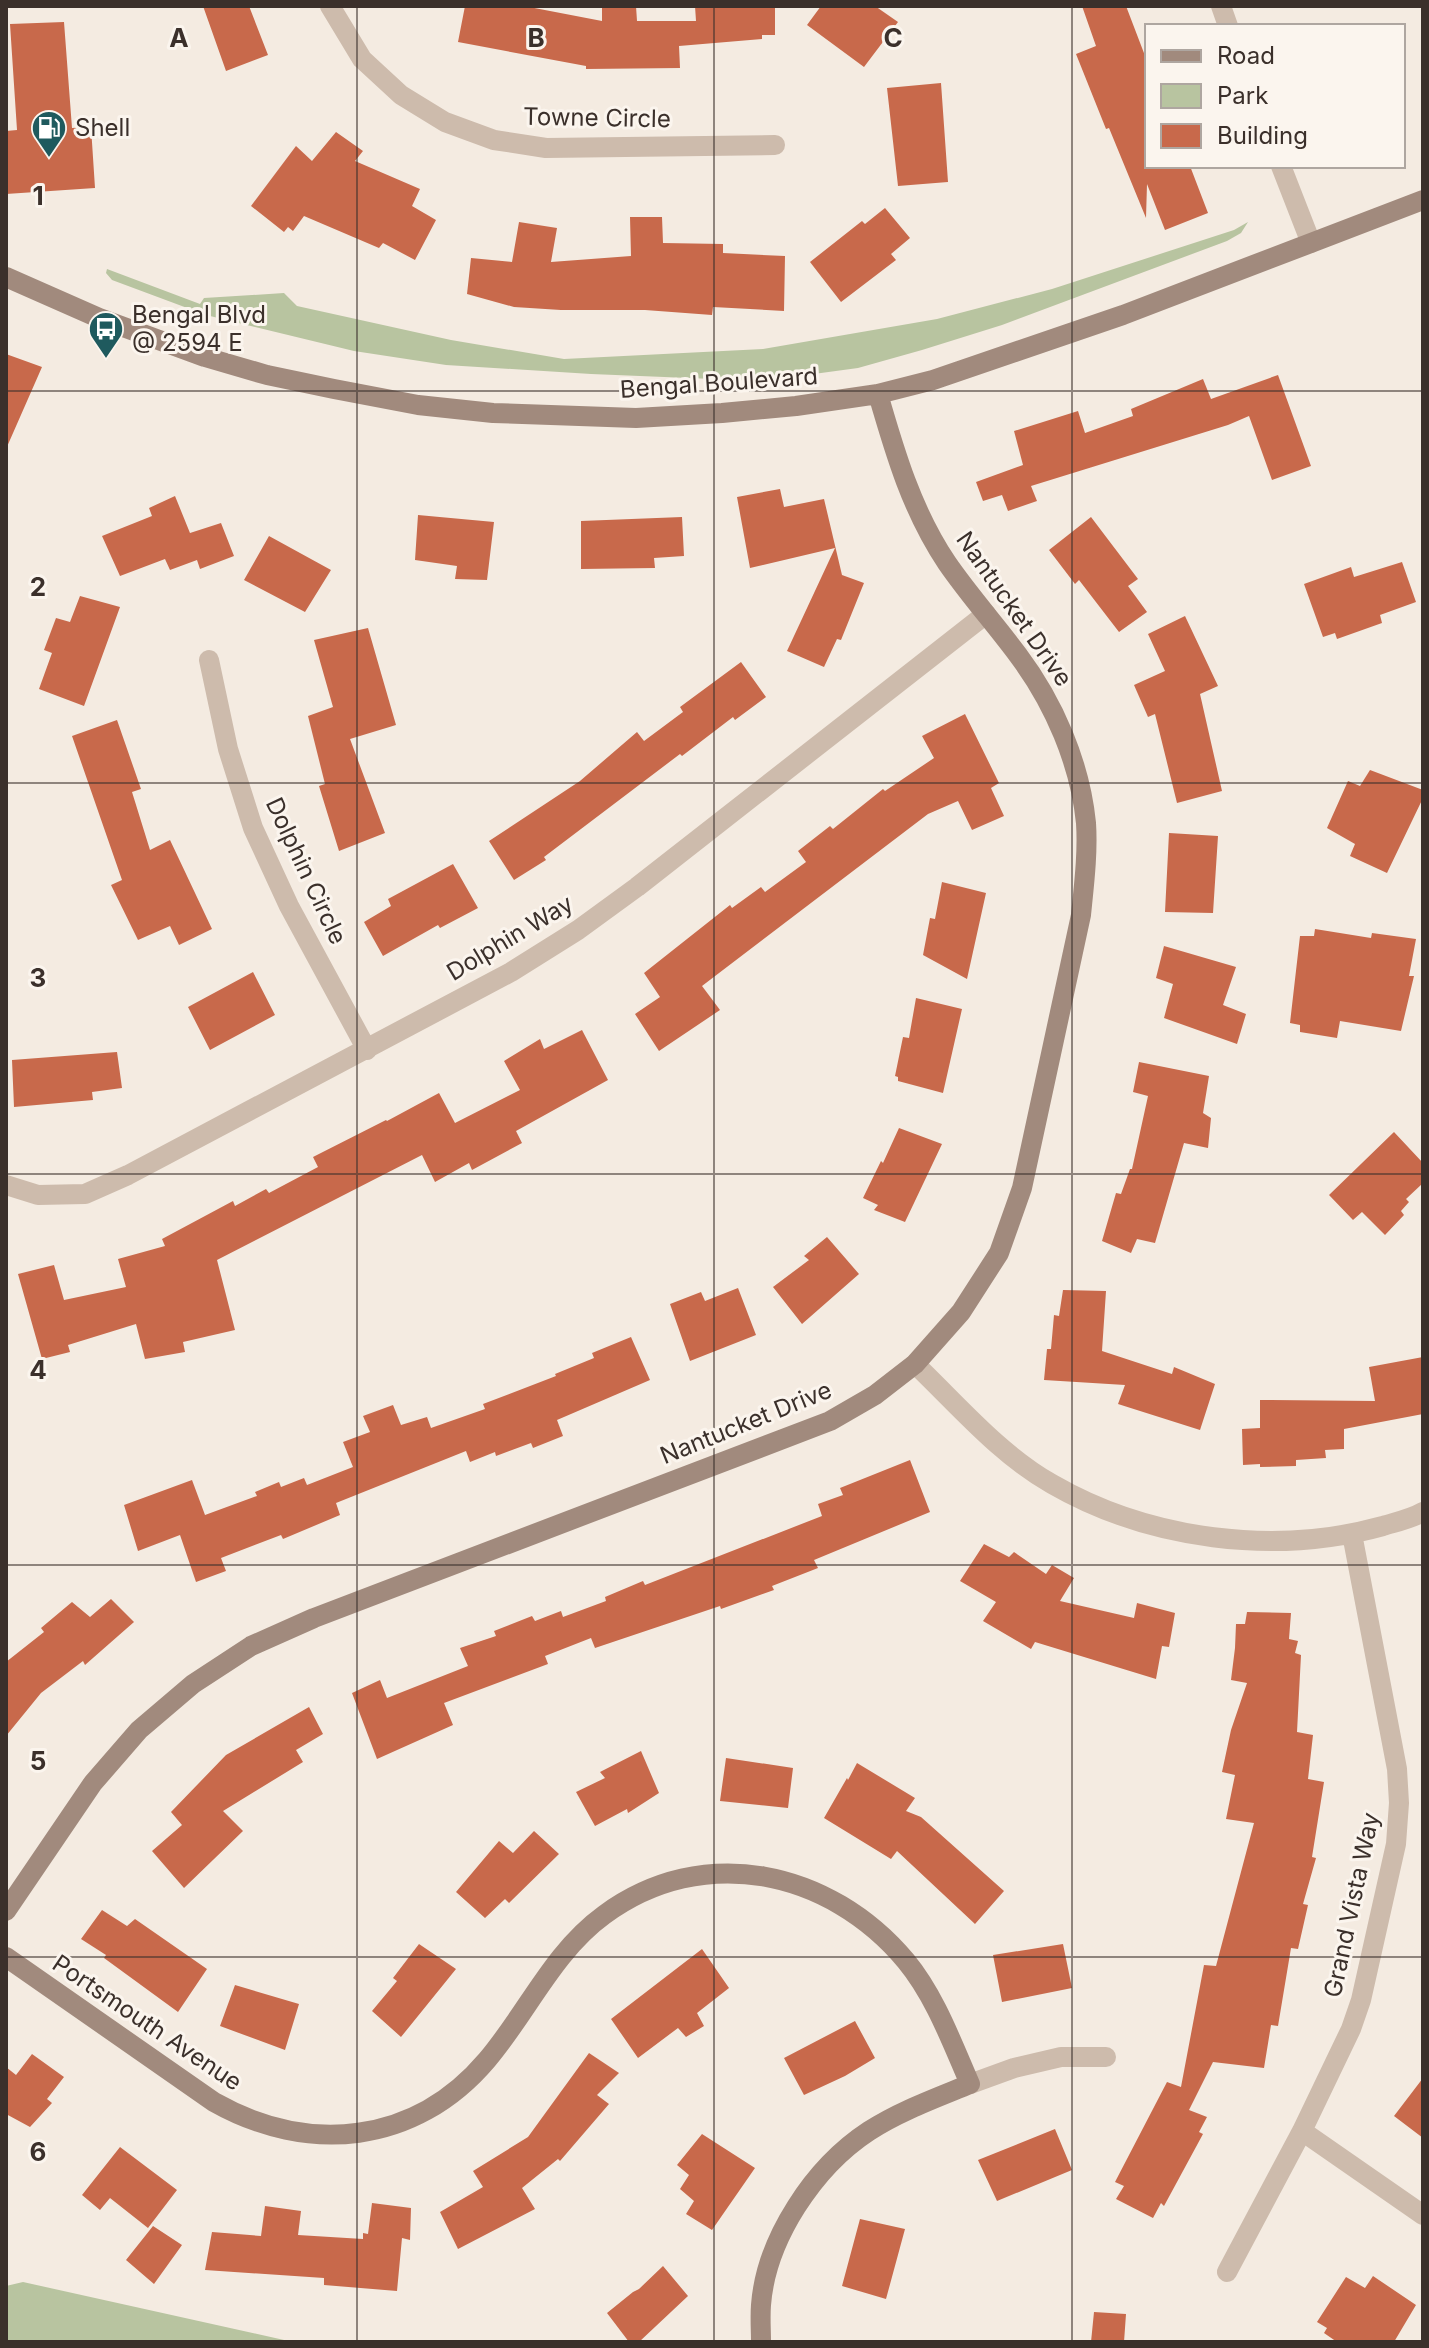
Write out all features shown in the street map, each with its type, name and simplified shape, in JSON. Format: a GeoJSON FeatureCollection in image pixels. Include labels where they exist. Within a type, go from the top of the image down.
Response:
{"type":"FeatureCollection","features":[{"type":"Feature","properties":{"kind":"street","name":"Towne Circle"},"geometry":{"type":"LineString","coordinates":[[330,6],[362,59],[401,95],[445,122],[494,140],[546,148],[775,145]]}},
{"type":"Feature","properties":{"kind":"street"},"geometry":{"type":"LineString","coordinates":[[1282,168],[1311,243]]}},
{"type":"Feature","properties":{"kind":"street","name":"Bengal Boulevard"},"geometry":{"type":"LineString","coordinates":[[6,277],[99,318],[205,357],[267,375],[418,405],[493,413],[636,418],[796,406],[878,394],[933,380],[1123,315],[1423,200]]}},
{"type":"Feature","properties":{"kind":"street","name":"Nantucket Drive"},"geometry":{"type":"LineString","coordinates":[[6,1911],[93,1783],[139,1730],[193,1684],[251,1646],[314,1618],[830,1421],[875,1395],[915,1364],[961,1312],[999,1253],[1022,1188],[1081,915],[1086,869],[1086,823],[1074,764],[1051,707],[1019,657],[947,562],[925,526],[904,479],[878,394]]}},
{"type":"Feature","properties":{"kind":"street","name":"Dolphin Way"},"geometry":{"type":"LineString","coordinates":[[6,1185],[38,1195],[85,1194],[128,1175],[511,972],[578,930],[637,887],[986,614]]}},
{"type":"Feature","properties":{"kind":"street","name":"Dolphin Circle"},"geometry":{"type":"LineString","coordinates":[[209,660],[228,749],[253,828],[289,906],[367,1050]]}},
{"type":"Feature","properties":{"kind":"street"},"geometry":{"type":"LineString","coordinates":[[915,1364],[996,1443],[1018,1460],[1051,1484],[1119,1515],[1195,1535],[1274,1541],[1352,1534],[1423,1512]]}},
{"type":"Feature","properties":{"kind":"street","name":"Grand Vista Way"},"geometry":{"type":"LineString","coordinates":[[1227,2272],[1302,2131],[1351,2029],[1361,2000],[1396,1844],[1399,1803],[1397,1769],[1352,1534]]}},
{"type":"Feature","properties":{"kind":"street","name":"Portsmouth Avenue"},"geometry":{"type":"LineString","coordinates":[[6,1957],[241,2117],[306,2135],[346,2135],[386,2127],[422,2112],[457,2089],[487,2061],[563,1954],[603,1916],[651,1887],[703,1874],[754,1874],[806,1888],[854,1915],[883,1936],[908,1964],[928,1995],[970,2084]]}},
{"type":"Feature","properties":{"kind":"street"},"geometry":{"type":"LineString","coordinates":[[761,2342],[761,2303],[772,2255],[795,2208],[827,2165],[869,2131],[970,2084],[1014,2068],[1061,2057],[1106,2057]]}},
{"type":"Feature","properties":{"kind":"street"},"geometry":{"type":"LineString","coordinates":[[1302,2131],[1423,2215]]}},
{"type":"Feature","properties":{"kind":"green space"},"geometry":{"type":"Polygon","coordinates":[[[1248,222],[1241,233],[1227,241],[1002,325],[858,368],[762,381],[446,365],[354,351],[206,315],[112,280],[106,273],[107,269],[200,304],[204,298],[284,293],[297,306],[451,340],[564,359],[763,349],[937,319],[1052,289],[1234,230],[1248,222]]]}},
{"type":"Feature","properties":{"kind":"green space"},"geometry":{"type":"Polygon","coordinates":[[[23,2282],[293,2342],[6,2342],[6,2286],[23,2282]]]}},
{"type":"Feature","properties":{"kind":"building"},"geometry":{"type":"Polygon","coordinates":[[[203,6],[249,6],[268,55],[226,71],[203,6]]]}},
{"type":"Feature","properties":{"kind":"building"},"geometry":{"type":"Polygon","coordinates":[[[465,6],[524,6],[602,21],[602,6],[636,6],[637,21],[696,21],[695,6],[775,6],[775,35],[762,35],[762,39],[679,46],[680,68],[586,69],[586,66],[458,42],[465,6]]]}},
{"type":"Feature","properties":{"kind":"building"},"geometry":{"type":"Polygon","coordinates":[[[821,6],[875,6],[898,22],[864,67],[807,25],[821,6]]]}},
{"type":"Feature","properties":{"kind":"building"},"geometry":{"type":"Polygon","coordinates":[[[1082,6],[1126,6],[1145,56],[1145,168],[1191,168],[1208,213],[1165,230],[1147,184],[1146,218],[1076,54],[1096,46],[1082,6]]]}},
{"type":"Feature","properties":{"kind":"building"},"geometry":{"type":"Polygon","coordinates":[[[64,22],[72,128],[91,127],[95,188],[6,194],[6,131],[17,130],[10,24],[64,22]]]}},
{"type":"Feature","properties":{"kind":"building"},"geometry":{"type":"Polygon","coordinates":[[[941,83],[948,182],[898,186],[887,88],[941,83]]]}},
{"type":"Feature","properties":{"kind":"building"},"geometry":{"type":"Polygon","coordinates":[[[336,132],[363,151],[355,161],[420,189],[412,206],[436,220],[415,260],[383,243],[379,248],[304,216],[293,231],[288,227],[284,232],[251,206],[296,146],[312,161],[336,132]]]}},
{"type":"Feature","properties":{"kind":"building"},"geometry":{"type":"Polygon","coordinates":[[[885,208],[910,238],[891,254],[896,260],[841,302],[810,262],[862,221],[865,224],[885,208]]]}},
{"type":"Feature","properties":{"kind":"building"},"geometry":{"type":"Polygon","coordinates":[[[630,217],[662,217],[663,243],[723,244],[723,253],[785,256],[784,311],[713,307],[712,315],[645,310],[561,310],[514,307],[467,294],[471,258],[512,262],[519,222],[557,228],[551,262],[631,256],[630,217]]]}},
{"type":"Feature","properties":{"kind":"building"},"geometry":{"type":"Polygon","coordinates":[[[6,354],[42,367],[6,449],[6,354]]]}},
{"type":"Feature","properties":{"kind":"building"},"geometry":{"type":"Polygon","coordinates":[[[1278,375],[1311,466],[1272,480],[1249,416],[1031,486],[1037,501],[1008,511],[1002,495],[983,501],[976,482],[1023,465],[1014,431],[1078,411],[1085,433],[1133,416],[1131,409],[1203,379],[1211,399],[1278,375]]]}},
{"type":"Feature","properties":{"kind":"building"},"geometry":{"type":"Polygon","coordinates":[[[780,489],[784,507],[824,499],[842,575],[864,583],[841,640],[837,639],[824,667],[787,651],[835,548],[750,568],[737,497],[780,489]]]}},
{"type":"Feature","properties":{"kind":"building"},"geometry":{"type":"Polygon","coordinates":[[[175,496],[190,533],[221,523],[234,556],[200,569],[197,560],[170,570],[165,559],[120,576],[102,536],[152,516],[149,508],[175,496]]]}},
{"type":"Feature","properties":{"kind":"building"},"geometry":{"type":"Polygon","coordinates":[[[418,515],[494,522],[487,580],[455,579],[457,566],[415,560],[418,515]]]}},
{"type":"Feature","properties":{"kind":"building"},"geometry":{"type":"Polygon","coordinates":[[[682,517],[684,556],[654,558],[655,568],[581,569],[581,521],[682,517]]]}},
{"type":"Feature","properties":{"kind":"building"},"geometry":{"type":"Polygon","coordinates":[[[1091,517],[1138,579],[1128,586],[1147,612],[1119,632],[1079,580],[1075,584],[1049,550],[1091,517]]]}},
{"type":"Feature","properties":{"kind":"building"},"geometry":{"type":"Polygon","coordinates":[[[269,536],[331,570],[305,612],[244,580],[269,536]]]}},
{"type":"Feature","properties":{"kind":"building"},"geometry":{"type":"Polygon","coordinates":[[[1402,562],[1416,602],[1380,615],[1382,623],[1337,639],[1335,633],[1323,637],[1304,584],[1351,567],[1354,577],[1402,562]]]}},
{"type":"Feature","properties":{"kind":"building"},"geometry":{"type":"Polygon","coordinates":[[[80,596],[120,607],[84,706],[39,689],[52,653],[44,650],[56,618],[70,622],[80,596]]]}},
{"type":"Feature","properties":{"kind":"building"},"geometry":{"type":"Polygon","coordinates":[[[1185,616],[1218,686],[1200,694],[1222,791],[1177,803],[1155,714],[1148,717],[1134,685],[1165,671],[1148,634],[1185,616]]]}},
{"type":"Feature","properties":{"kind":"building"},"geometry":{"type":"Polygon","coordinates":[[[368,628],[396,725],[350,739],[385,833],[339,851],[319,786],[325,784],[308,716],[333,707],[314,640],[368,628]]]}},
{"type":"Feature","properties":{"kind":"building"},"geometry":{"type":"Polygon","coordinates":[[[741,662],[766,697],[735,720],[733,717],[682,756],[680,754],[544,857],[546,860],[514,880],[489,841],[580,781],[637,732],[644,741],[683,712],[680,707],[741,662]]]}},
{"type":"Feature","properties":{"kind":"building"},"geometry":{"type":"Polygon","coordinates":[[[965,714],[999,783],[991,788],[1004,816],[972,830],[958,801],[928,814],[702,986],[720,1010],[659,1051],[635,1014],[660,997],[644,973],[730,905],[732,908],[761,887],[765,892],[806,862],[798,851],[830,826],[833,829],[883,789],[885,791],[934,758],[922,736],[965,714]]]}},
{"type":"Feature","properties":{"kind":"building"},"geometry":{"type":"Polygon","coordinates":[[[117,720],[141,789],[132,792],[150,850],[170,840],[212,929],[179,945],[170,926],[138,940],[111,885],[122,880],[72,736],[117,720]]]}},
{"type":"Feature","properties":{"kind":"building"},"geometry":{"type":"Polygon","coordinates":[[[1370,770],[1423,790],[1423,798],[1387,873],[1350,856],[1355,844],[1327,828],[1348,781],[1360,786],[1370,770]]]}},
{"type":"Feature","properties":{"kind":"building"},"geometry":{"type":"Polygon","coordinates":[[[1169,833],[1218,836],[1213,913],[1165,912],[1169,833]]]}},
{"type":"Feature","properties":{"kind":"building"},"geometry":{"type":"Polygon","coordinates":[[[453,864],[478,908],[440,928],[438,925],[383,956],[364,922],[391,906],[388,899],[453,864]]]}},
{"type":"Feature","properties":{"kind":"building"},"geometry":{"type":"Polygon","coordinates":[[[942,882],[986,893],[967,979],[923,955],[930,918],[935,919],[942,882]]]}},
{"type":"Feature","properties":{"kind":"building"},"geometry":{"type":"Polygon","coordinates":[[[1315,929],[1371,938],[1372,933],[1416,939],[1409,976],[1414,976],[1401,1031],[1340,1021],[1337,1038],[1300,1032],[1300,1025],[1290,1023],[1300,936],[1314,936],[1315,929]]]}},
{"type":"Feature","properties":{"kind":"building"},"geometry":{"type":"Polygon","coordinates":[[[1164,946],[1236,967],[1223,1005],[1246,1014],[1237,1044],[1164,1018],[1173,984],[1156,978],[1164,946]]]}},
{"type":"Feature","properties":{"kind":"building"},"geometry":{"type":"Polygon","coordinates":[[[253,972],[275,1015],[210,1050],[188,1007],[253,972]]]}},
{"type":"Feature","properties":{"kind":"building"},"geometry":{"type":"Polygon","coordinates":[[[916,998],[962,1009],[943,1093],[898,1081],[895,1076],[903,1037],[909,1038],[916,998]]]}},
{"type":"Feature","properties":{"kind":"building"},"geometry":{"type":"Polygon","coordinates":[[[582,1030],[608,1080],[516,1131],[522,1143],[472,1170],[469,1163],[435,1182],[422,1155],[217,1260],[235,1330],[183,1342],[185,1352],[145,1359],[136,1324],[68,1345],[70,1352],[42,1359],[18,1274],[54,1265],[64,1300],[126,1287],[118,1259],[165,1246],[162,1239],[233,1201],[235,1206],[266,1189],[269,1193],[318,1167],[313,1157],[439,1093],[455,1123],[520,1090],[504,1061],[540,1039],[544,1049],[582,1030]]]}},
{"type":"Feature","properties":{"kind":"building"},"geometry":{"type":"Polygon","coordinates":[[[117,1052],[122,1088],[92,1092],[93,1100],[14,1107],[12,1060],[117,1052]]]}},
{"type":"Feature","properties":{"kind":"building"},"geometry":{"type":"Polygon","coordinates":[[[1139,1062],[1209,1076],[1203,1113],[1211,1118],[1208,1148],[1184,1143],[1155,1243],[1137,1239],[1131,1253],[1102,1241],[1116,1193],[1121,1194],[1132,1169],[1148,1096],[1133,1092],[1139,1062]]]}},
{"type":"Feature","properties":{"kind":"building"},"geometry":{"type":"Polygon","coordinates":[[[899,1128],[942,1144],[905,1222],[874,1210],[878,1205],[863,1198],[899,1128]]]}},
{"type":"Feature","properties":{"kind":"building"},"geometry":{"type":"Polygon","coordinates":[[[1394,1132],[1423,1163],[1423,1183],[1406,1199],[1409,1202],[1401,1211],[1404,1215],[1385,1235],[1362,1212],[1353,1220],[1329,1195],[1394,1132]]]}},
{"type":"Feature","properties":{"kind":"building"},"geometry":{"type":"Polygon","coordinates":[[[827,1237],[859,1274],[802,1324],[773,1287],[809,1260],[804,1256],[827,1237]]]}},
{"type":"Feature","properties":{"kind":"building"},"geometry":{"type":"Polygon","coordinates":[[[738,1288],[756,1335],[690,1361],[670,1304],[701,1292],[705,1301],[738,1288]]]}},
{"type":"Feature","properties":{"kind":"building"},"geometry":{"type":"Polygon","coordinates":[[[1063,1290],[1106,1291],[1102,1351],[1172,1374],[1174,1367],[1215,1384],[1200,1430],[1118,1404],[1125,1385],[1044,1380],[1054,1315],[1059,1316],[1063,1290]]]}},
{"type":"Feature","properties":{"kind":"building"},"geometry":{"type":"Polygon","coordinates":[[[631,1337],[650,1380],[557,1420],[563,1436],[533,1448],[531,1443],[470,1462],[466,1451],[336,1503],[340,1515],[283,1539],[281,1535],[221,1558],[226,1571],[196,1582],[180,1535],[138,1551],[124,1505],[192,1480],[205,1515],[257,1496],[255,1492],[279,1482],[281,1487],[304,1478],[307,1485],[353,1467],[343,1442],[370,1432],[363,1416],[393,1405],[401,1425],[427,1417],[431,1428],[485,1409],[483,1404],[556,1376],[594,1358],[592,1353],[631,1337]]]}},
{"type":"Feature","properties":{"kind":"building"},"geometry":{"type":"Polygon","coordinates":[[[1423,1357],[1423,1414],[1344,1429],[1344,1449],[1325,1450],[1326,1458],[1296,1460],[1296,1466],[1243,1465],[1242,1429],[1260,1428],[1260,1400],[1375,1401],[1369,1367],[1423,1357]]]}},
{"type":"Feature","properties":{"kind":"building"},"geometry":{"type":"Polygon","coordinates":[[[910,1460],[930,1512],[814,1560],[818,1568],[772,1586],[774,1590],[595,1648],[591,1638],[545,1656],[548,1664],[444,1703],[453,1725],[377,1759],[352,1693],[380,1680],[387,1698],[468,1666],[460,1648],[496,1636],[494,1631],[532,1616],[535,1621],[561,1611],[563,1617],[606,1601],[605,1597],[643,1581],[645,1585],[822,1516],[818,1504],[843,1495],[840,1488],[910,1460]]]}},
{"type":"Feature","properties":{"kind":"building"},"geometry":{"type":"Polygon","coordinates":[[[984,1544],[1009,1557],[1014,1552],[1046,1574],[1052,1565],[1074,1578],[1060,1601],[1134,1618],[1137,1603],[1175,1613],[1169,1647],[1162,1646],[1156,1679],[1035,1642],[1031,1649],[983,1621],[996,1602],[960,1581],[984,1544]]]}},
{"type":"Feature","properties":{"kind":"building"},"geometry":{"type":"Polygon","coordinates":[[[111,1599],[134,1622],[85,1665],[83,1661],[41,1693],[6,1736],[6,1662],[44,1632],[41,1628],[72,1602],[90,1617],[111,1599]]]}},
{"type":"Feature","properties":{"kind":"building"},"geometry":{"type":"Polygon","coordinates":[[[1247,1612],[1291,1613],[1289,1639],[1298,1641],[1295,1653],[1301,1655],[1297,1732],[1313,1735],[1308,1779],[1324,1782],[1312,1857],[1316,1858],[1303,1904],[1308,1905],[1298,1949],[1291,1948],[1278,2026],[1271,2025],[1264,2068],[1213,2062],[1189,2110],[1207,2117],[1199,2132],[1203,2134],[1164,2206],[1161,2203],[1153,2218],[1116,2199],[1124,2186],[1115,2182],[1167,2082],[1181,2087],[1204,1965],[1216,1966],[1254,1823],[1226,1819],[1235,1775],[1222,1772],[1231,1730],[1247,1683],[1231,1680],[1236,1624],[1245,1624],[1247,1612]]]}},
{"type":"Feature","properties":{"kind":"building"},"geometry":{"type":"Polygon","coordinates":[[[309,1707],[323,1734],[296,1750],[303,1762],[223,1811],[243,1831],[184,1888],[152,1851],[182,1825],[171,1812],[226,1755],[309,1707]]]}},
{"type":"Feature","properties":{"kind":"building"},"geometry":{"type":"Polygon","coordinates":[[[641,1751],[659,1793],[628,1813],[627,1809],[595,1826],[576,1792],[605,1778],[600,1772],[641,1751]]]}},
{"type":"Feature","properties":{"kind":"building"},"geometry":{"type":"Polygon","coordinates":[[[726,1758],[793,1768],[788,1808],[720,1801],[726,1758]]]}},
{"type":"Feature","properties":{"kind":"building"},"geometry":{"type":"Polygon","coordinates":[[[857,1763],[915,1798],[906,1811],[921,1817],[1004,1891],[975,1924],[897,1851],[891,1859],[824,1818],[857,1763]]]}},
{"type":"Feature","properties":{"kind":"building"},"geometry":{"type":"Polygon","coordinates":[[[534,1831],[559,1854],[509,1903],[505,1899],[485,1918],[456,1892],[499,1841],[513,1853],[534,1831]]]}},
{"type":"Feature","properties":{"kind":"building"},"geometry":{"type":"Polygon","coordinates":[[[102,1910],[127,1926],[135,1919],[207,1969],[178,2012],[81,1939],[102,1910]]]}},
{"type":"Feature","properties":{"kind":"building"},"geometry":{"type":"Polygon","coordinates":[[[419,1944],[456,1969],[401,2037],[372,2011],[397,1981],[393,1978],[419,1944]]]}},
{"type":"Feature","properties":{"kind":"building"},"geometry":{"type":"Polygon","coordinates":[[[1063,1944],[1072,1988],[1002,2002],[993,1955],[1063,1944]]]}},
{"type":"Feature","properties":{"kind":"building"},"geometry":{"type":"Polygon","coordinates":[[[702,1949],[729,1988],[697,2013],[704,2026],[686,2037],[678,2028],[638,2058],[611,2019],[702,1949]]]}},
{"type":"Feature","properties":{"kind":"building"},"geometry":{"type":"Polygon","coordinates":[[[235,1985],[299,2004],[285,2050],[220,2026],[235,1985]]]}},
{"type":"Feature","properties":{"kind":"building"},"geometry":{"type":"Polygon","coordinates":[[[855,2021],[875,2058],[804,2095],[784,2058],[855,2021]]]}},
{"type":"Feature","properties":{"kind":"building"},"geometry":{"type":"Polygon","coordinates":[[[589,2053],[619,2073],[597,2095],[609,2104],[560,2161],[558,2159],[522,2188],[535,2209],[458,2249],[440,2212],[483,2187],[473,2171],[528,2137],[589,2053]]]}},
{"type":"Feature","properties":{"kind":"building"},"geometry":{"type":"Polygon","coordinates":[[[32,2054],[64,2077],[47,2099],[52,2103],[30,2127],[6,2114],[6,2067],[16,2075],[32,2054]]]}},
{"type":"Feature","properties":{"kind":"building"},"geometry":{"type":"Polygon","coordinates":[[[1423,2078],[1423,2138],[1394,2116],[1423,2078]]]}},
{"type":"Feature","properties":{"kind":"building"},"geometry":{"type":"Polygon","coordinates":[[[1055,2129],[1072,2170],[997,2201],[978,2160],[1055,2129]]]}},
{"type":"Feature","properties":{"kind":"building"},"geometry":{"type":"Polygon","coordinates":[[[702,2134],[755,2168],[712,2230],[686,2214],[694,2201],[680,2189],[689,2175],[677,2165],[702,2134]]]}},
{"type":"Feature","properties":{"kind":"building"},"geometry":{"type":"Polygon","coordinates":[[[120,2147],[177,2190],[148,2228],[110,2198],[100,2210],[82,2195],[120,2147]]]}},
{"type":"Feature","properties":{"kind":"building"},"geometry":{"type":"Polygon","coordinates":[[[372,2203],[411,2208],[410,2240],[402,2238],[397,2291],[324,2285],[324,2278],[205,2270],[212,2232],[261,2236],[265,2206],[301,2211],[298,2235],[363,2239],[363,2233],[368,2234],[372,2203]]]}},
{"type":"Feature","properties":{"kind":"building"},"geometry":{"type":"Polygon","coordinates":[[[860,2219],[905,2229],[886,2299],[842,2286],[860,2219]]]}},
{"type":"Feature","properties":{"kind":"building"},"geometry":{"type":"Polygon","coordinates":[[[153,2226],[182,2245],[154,2284],[126,2260],[153,2226]]]}},
{"type":"Feature","properties":{"kind":"building"},"geometry":{"type":"Polygon","coordinates":[[[663,2266],[688,2296],[639,2342],[629,2342],[607,2313],[663,2266]]]}},
{"type":"Feature","properties":{"kind":"building"},"geometry":{"type":"Polygon","coordinates":[[[1373,2276],[1416,2305],[1394,2342],[1337,2342],[1324,2333],[1327,2328],[1317,2322],[1346,2277],[1365,2288],[1373,2276]]]}},
{"type":"Feature","properties":{"kind":"building"},"geometry":{"type":"Polygon","coordinates":[[[1094,2312],[1126,2314],[1124,2342],[1091,2342],[1094,2312]]]}},
{"type":"Feature","properties":{"kind":"place","name":"Shell"},"geometry":{"type":"Point","coordinates":[49,159]}},
{"type":"Feature","properties":{"kind":"place","name":"Bengal Blvd @ 2594 E"},"geometry":{"type":"Point","coordinates":[106,360]}}]}
